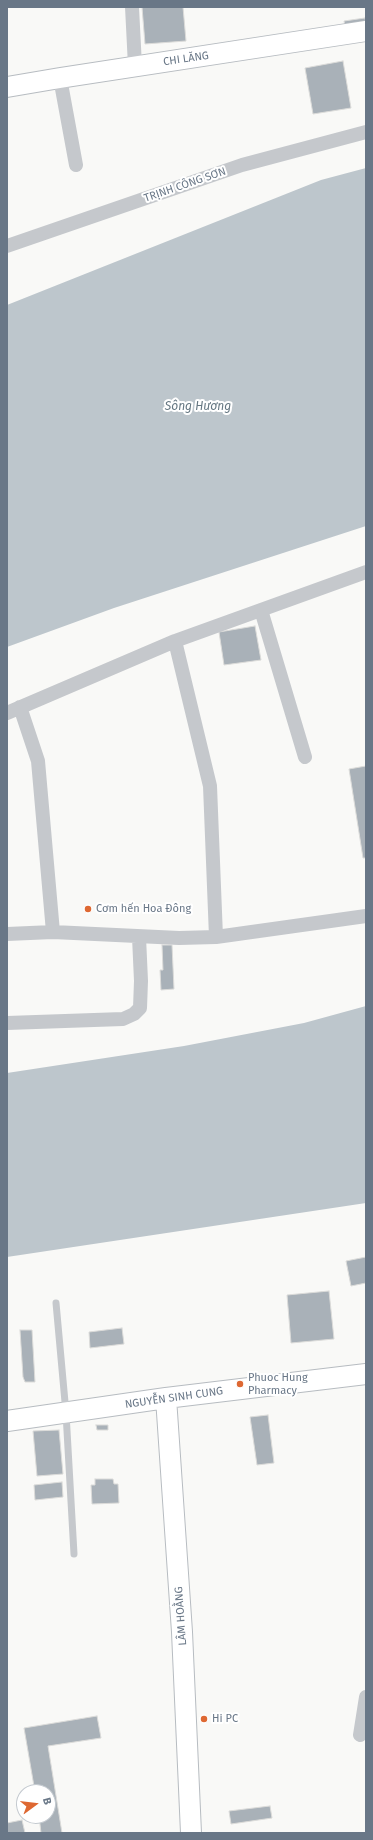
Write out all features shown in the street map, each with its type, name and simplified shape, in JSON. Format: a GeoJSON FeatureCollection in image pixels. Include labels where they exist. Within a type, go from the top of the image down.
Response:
{"type":"FeatureCollection","features":[{"type":"Feature","properties":{"kind":"street"},"geometry":{"type":"LineString","coordinates":[[132,7],[134,66]]}},
{"type":"Feature","properties":{"kind":"street","name":"CHI LĂNG"},"geometry":{"type":"LineString","coordinates":[[7,87],[366,31]]}},
{"type":"Feature","properties":{"kind":"street"},"geometry":{"type":"LineString","coordinates":[[60,78],[76,165]]}},
{"type":"Feature","properties":{"kind":"street","name":"TRỊNH CÔNG SƠN"},"geometry":{"type":"LineString","coordinates":[[7,246],[242,165],[366,132]]}},
{"type":"Feature","properties":{"kind":"street"},"geometry":{"type":"LineString","coordinates":[[7,713],[176,641],[366,572]]}},
{"type":"Feature","properties":{"kind":"street"},"geometry":{"type":"LineString","coordinates":[[261,610],[305,757]]}},
{"type":"Feature","properties":{"kind":"street"},"geometry":{"type":"LineString","coordinates":[[176,641],[210,786],[216,937]]}},
{"type":"Feature","properties":{"kind":"street"},"geometry":{"type":"LineString","coordinates":[[20,707],[38,762],[53,932]]}},
{"type":"Feature","properties":{"kind":"street"},"geometry":{"type":"LineString","coordinates":[[7,934],[53,932],[139,937],[216,937],[366,916]]}},
{"type":"Feature","properties":{"kind":"street"},"geometry":{"type":"LineString","coordinates":[[7,1024],[123,1019],[134,1014],[140,1008],[141,981],[139,937]]}},
{"type":"Feature","properties":{"kind":"street","name":"NGUYỄN SINH CUNG"},"geometry":{"type":"LineString","coordinates":[[7,1421],[166,1398],[366,1374]]}},
{"type":"Feature","properties":{"kind":"street","name":"LÂM HOẰNG"},"geometry":{"type":"LineString","coordinates":[[166,1398],[182,1632],[191,1833]]}},
{"type":"Feature","properties":{"kind":"street"},"geometry":{"type":"LineString","coordinates":[[360,1735],[366,1697]]}},
{"type":"Feature","properties":{"kind":"lane"},"geometry":{"type":"LineString","coordinates":[[56,1303],[66,1413],[74,1554]]}},
{"type":"Feature","properties":{"kind":"water","name":"Sông Hương"},"geometry":{"type":"Polygon","coordinates":[[[366,168],[366,526],[114,608],[7,647],[7,305],[321,180],[366,168]]]}},
{"type":"Feature","properties":{"kind":"water"},"geometry":{"type":"Polygon","coordinates":[[[366,1006],[366,1203],[7,1257],[7,1073],[184,1046],[304,1023],[366,1006]]]}},
{"type":"Feature","properties":{"kind":"building"},"geometry":{"type":"Polygon","coordinates":[[[142,7],[183,7],[186,41],[145,44],[142,7]]]}},
{"type":"Feature","properties":{"kind":"building"},"geometry":{"type":"Polygon","coordinates":[[[365,18],[366,24],[346,32],[344,21],[365,18]]]}},
{"type":"Feature","properties":{"kind":"building"},"geometry":{"type":"Polygon","coordinates":[[[343,61],[351,108],[313,114],[305,68],[343,61]]]}},
{"type":"Feature","properties":{"kind":"building"},"geometry":{"type":"Polygon","coordinates":[[[255,626],[261,660],[224,665],[219,632],[255,626]]]}},
{"type":"Feature","properties":{"kind":"building"},"geometry":{"type":"Polygon","coordinates":[[[366,766],[366,858],[363,858],[349,769],[366,766]]]}},
{"type":"Feature","properties":{"kind":"building"},"geometry":{"type":"Polygon","coordinates":[[[162,945],[172,945],[174,989],[161,990],[160,970],[163,970],[162,945]]]}},
{"type":"Feature","properties":{"kind":"building"},"geometry":{"type":"Polygon","coordinates":[[[366,1257],[366,1283],[351,1286],[346,1261],[366,1257]]]}},
{"type":"Feature","properties":{"kind":"building"},"geometry":{"type":"Polygon","coordinates":[[[329,1291],[334,1339],[291,1343],[287,1295],[329,1291]]]}},
{"type":"Feature","properties":{"kind":"building"},"geometry":{"type":"Polygon","coordinates":[[[122,1328],[124,1344],[90,1348],[89,1332],[122,1328]]]}},
{"type":"Feature","properties":{"kind":"building"},"geometry":{"type":"Polygon","coordinates":[[[20,1330],[32,1330],[35,1382],[25,1382],[23,1377],[20,1330]]]}},
{"type":"Feature","properties":{"kind":"building"},"geometry":{"type":"Polygon","coordinates":[[[268,1415],[274,1463],[257,1465],[250,1417],[268,1415]]]}},
{"type":"Feature","properties":{"kind":"building"},"geometry":{"type":"Polygon","coordinates":[[[96,1425],[108,1425],[108,1430],[97,1430],[96,1425]]]}},
{"type":"Feature","properties":{"kind":"building"},"geometry":{"type":"Polygon","coordinates":[[[59,1430],[63,1474],[37,1476],[33,1431],[59,1430]]]}},
{"type":"Feature","properties":{"kind":"building"},"geometry":{"type":"Polygon","coordinates":[[[95,1479],[113,1479],[114,1484],[118,1484],[119,1503],[92,1504],[91,1485],[95,1485],[95,1479]]]}},
{"type":"Feature","properties":{"kind":"building"},"geometry":{"type":"Polygon","coordinates":[[[62,1482],[63,1497],[35,1500],[34,1485],[62,1482]]]}},
{"type":"Feature","properties":{"kind":"building"},"geometry":{"type":"Polygon","coordinates":[[[97,1716],[101,1738],[48,1746],[54,1784],[34,1784],[24,1728],[97,1716]]]}},
{"type":"Feature","properties":{"kind":"building"},"geometry":{"type":"Polygon","coordinates":[[[56,1796],[62,1833],[41,1833],[40,1824],[56,1824],[56,1796]]]}},
{"type":"Feature","properties":{"kind":"building"},"geometry":{"type":"Polygon","coordinates":[[[270,1806],[272,1818],[231,1824],[229,1811],[270,1806]]]}},
{"type":"Feature","properties":{"kind":"building"},"geometry":{"type":"Polygon","coordinates":[[[16,1821],[16,1824],[23,1824],[25,1833],[7,1833],[7,1823],[16,1821]]]}},
{"type":"Feature","properties":{"kind":"place","name":"Cơm hến Hoa Đông"},"geometry":{"type":"Point","coordinates":[88,909]}},
{"type":"Feature","properties":{"kind":"place","name":"Phuoc Hung Pharmacy"},"geometry":{"type":"Point","coordinates":[240,1384]}},
{"type":"Feature","properties":{"kind":"place","name":"Hi PC"},"geometry":{"type":"Point","coordinates":[204,1719]}}]}
